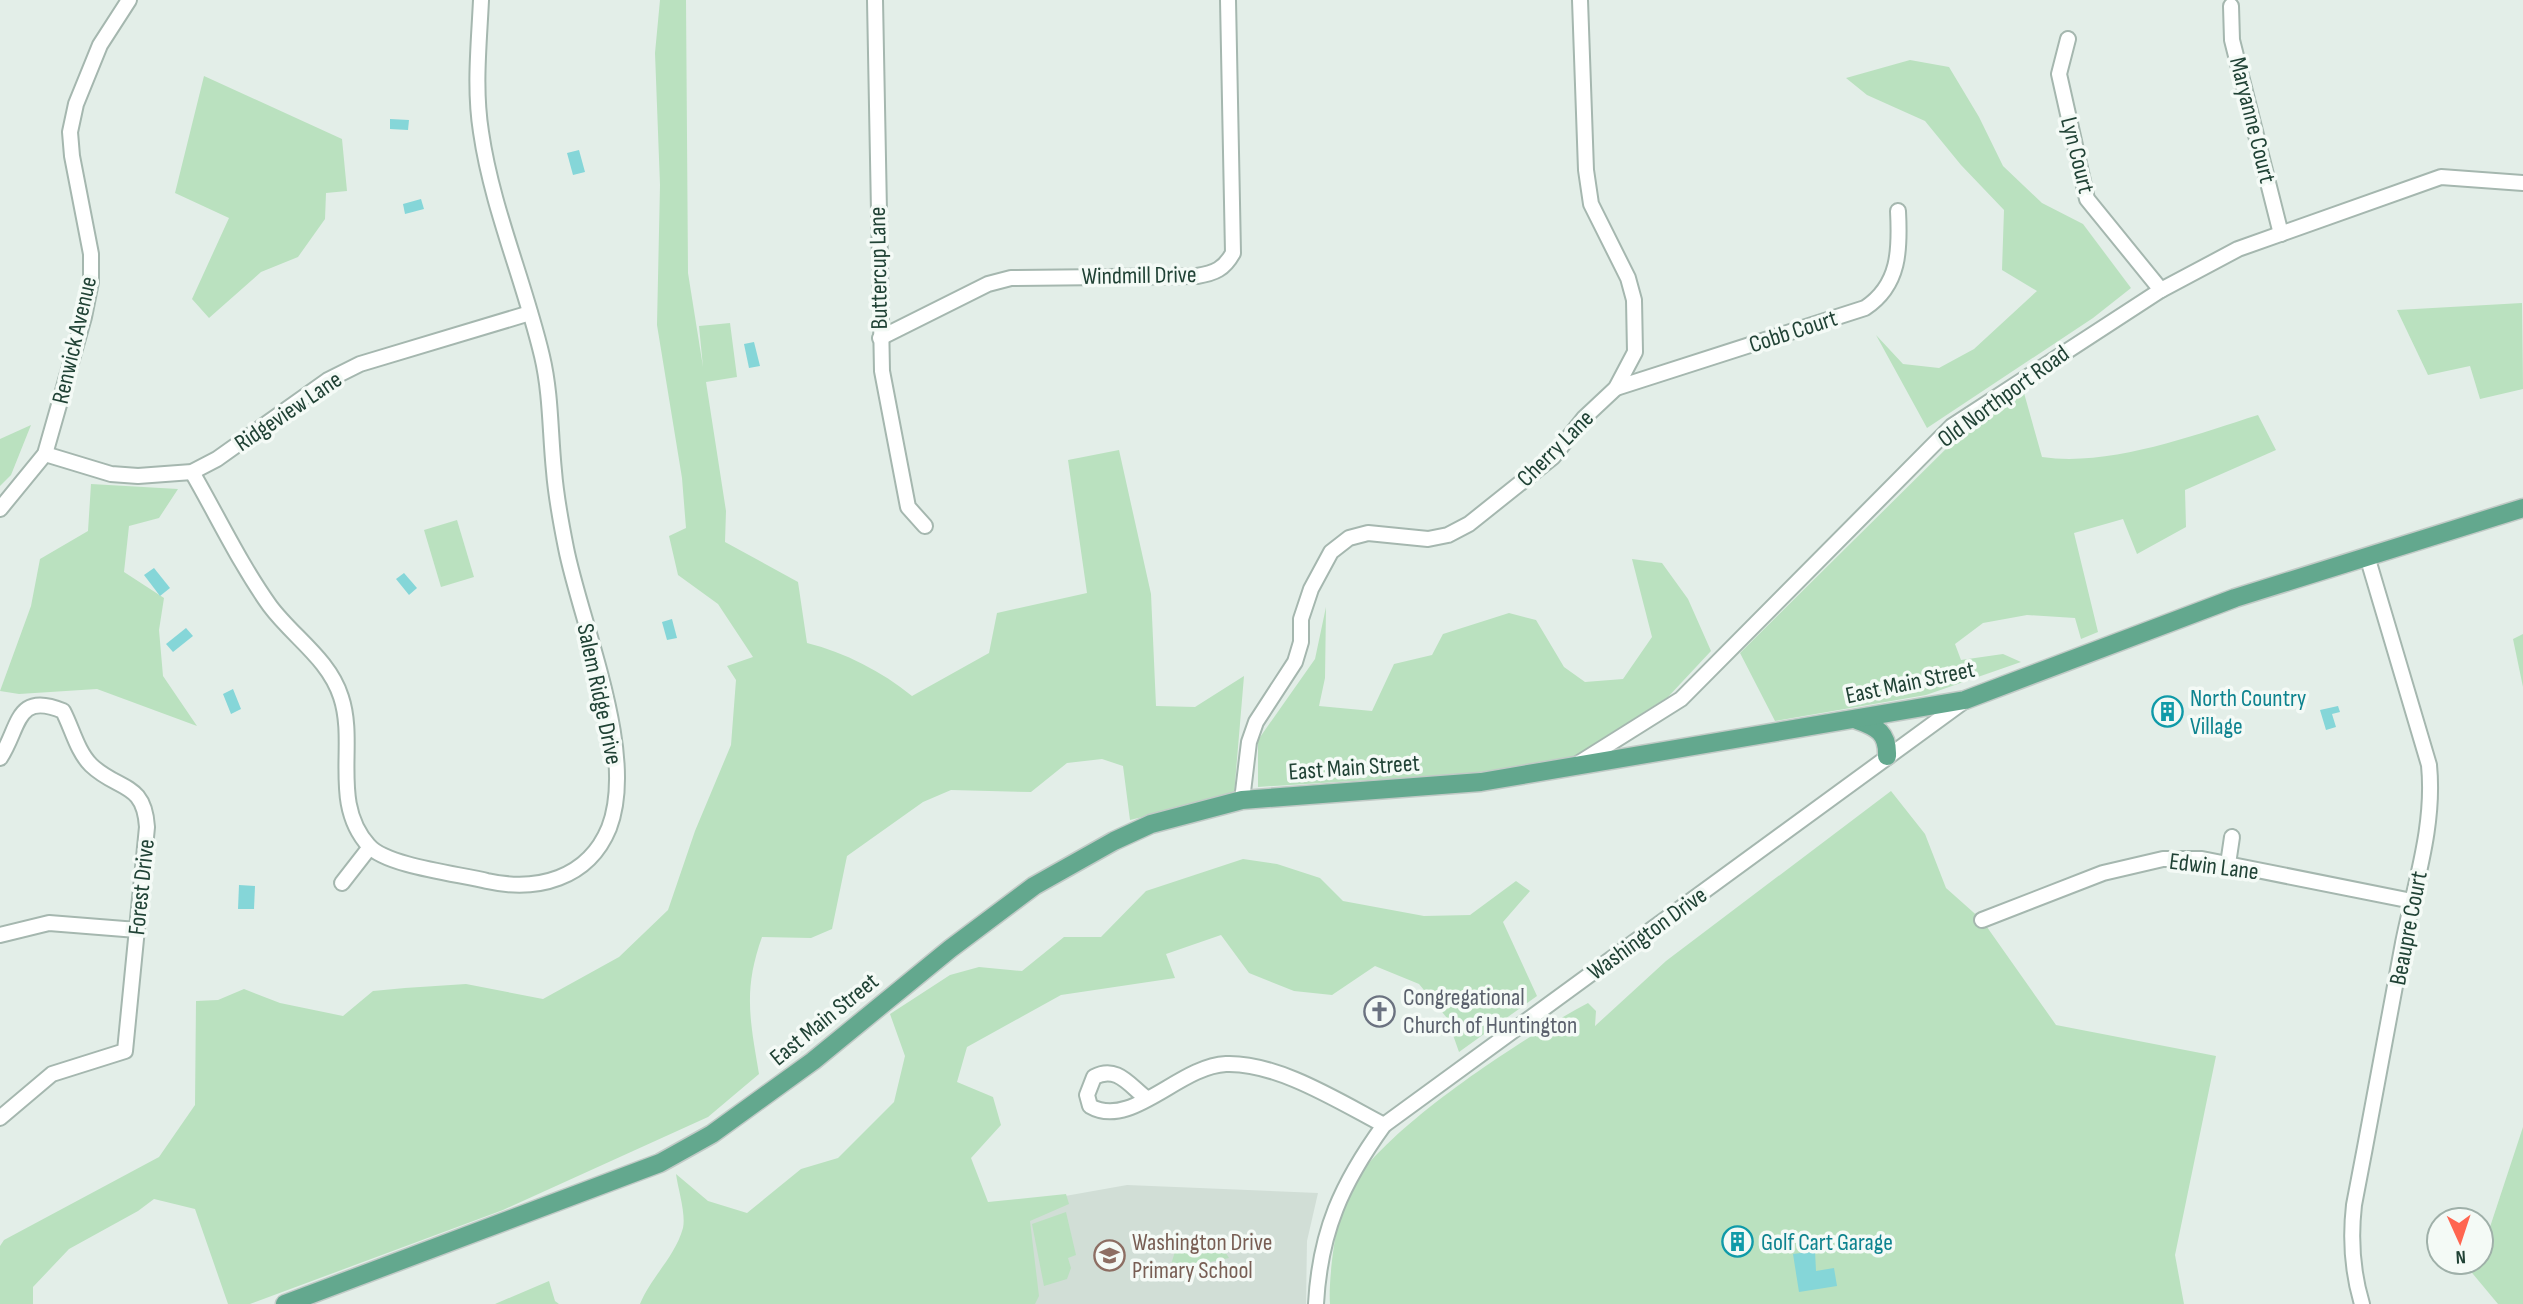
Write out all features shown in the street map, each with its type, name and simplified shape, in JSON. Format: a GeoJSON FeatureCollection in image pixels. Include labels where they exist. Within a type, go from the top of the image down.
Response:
{"type":"FeatureCollection","features":[{"type":"Feature","properties":{"kind":"main road","name":"East Main Street"},"geometry":{"type":"LineString","coordinates":[[285,1304],[660,1163],[712,1134],[802,1069],[950,949],[1034,887],[1114,841],[1151,824],[1242,800],[1481,782],[1965,700],[2128,635],[2235,598],[2523,508]]}},
{"type":"Feature","properties":{"kind":"main road"},"geometry":{"type":"LineString","coordinates":[[1857,720],[1875,726],[1883,734],[1888,744],[1887,756]]}},
{"type":"Feature","properties":{"kind":"street","name":"Renwick Avenue"},"geometry":{"type":"LineString","coordinates":[[0,509],[45,454],[91,282],[91,254],[72,156],[70,132],[76,104],[100,45],[130,0]]}},
{"type":"Feature","properties":{"kind":"street","name":"Salem Ridge Drive"},"geometry":{"type":"LineString","coordinates":[[370,847],[393,859],[500,884],[527,886],[553,882],[576,872],[597,850],[610,825],[618,767],[614,740],[566,551],[553,470],[550,393],[530,313],[489,176],[480,129],[477,79],[481,0]]}},
{"type":"Feature","properties":{"kind":"street","name":"Buttercup Lane"},"geometry":{"type":"LineString","coordinates":[[875,0],[880,338],[888,408],[908,507],[925,526]]}},
{"type":"Feature","properties":{"kind":"street","name":"Windmill Drive"},"geometry":{"type":"LineString","coordinates":[[880,338],[988,284],[1011,278],[1197,276],[1214,273],[1226,266],[1233,253],[1228,0]]}},
{"type":"Feature","properties":{"kind":"street","name":"Cherry Lane"},"geometry":{"type":"LineString","coordinates":[[1242,800],[1250,742],[1256,722],[1295,662],[1301,619],[1311,589],[1331,552],[1349,538],[1368,533],[1428,539],[1448,536],[1469,524],[1538,471],[1584,418],[1616,388],[1635,352],[1637,324],[1628,278],[1591,204],[1586,170],[1580,0]]}},
{"type":"Feature","properties":{"kind":"street","name":"Maryanne Court"},"geometry":{"type":"LineString","coordinates":[[2231,6],[2232,40],[2281,234]]}},
{"type":"Feature","properties":{"kind":"street","name":"Lyn Court"},"geometry":{"type":"LineString","coordinates":[[2067,39],[2059,74],[2087,199],[2161,290]]}},
{"type":"Feature","properties":{"kind":"street","name":"Old Northport Road"},"geometry":{"type":"LineString","coordinates":[[1569,769],[1681,699],[1952,426],[2161,290],[2238,249],[2441,177],[2523,183]]}},
{"type":"Feature","properties":{"kind":"street","name":"Cobb Court"},"geometry":{"type":"LineString","coordinates":[[1616,388],[1865,308],[1880,298],[1896,266],[1899,243],[1898,211]]}},
{"type":"Feature","properties":{"kind":"street","name":"Ridgeview Lane"},"geometry":{"type":"LineString","coordinates":[[45,454],[111,474],[138,477],[192,472],[217,459],[328,380],[360,364],[530,313]]}},
{"type":"Feature","properties":{"kind":"street"},"geometry":{"type":"LineString","coordinates":[[192,472],[253,581],[288,629],[334,678],[347,725],[345,786],[349,808],[370,847],[342,883]]}},
{"type":"Feature","properties":{"kind":"street","name":"Beaupre Court"},"geometry":{"type":"LineString","coordinates":[[2362,1304],[2354,1268],[2351,1234],[2354,1205],[2412,901],[2429,830],[2432,798],[2429,765],[2367,556]]}},
{"type":"Feature","properties":{"kind":"street","name":"Washington Drive"},"geometry":{"type":"LineString","coordinates":[[1316,1304],[1326,1233],[1341,1191],[1384,1125],[1965,700]]}},
{"type":"Feature","properties":{"kind":"street","name":"Forest Drive"},"geometry":{"type":"LineString","coordinates":[[0,758],[19,717],[31,705],[46,704],[63,711],[89,764],[105,776],[138,793],[146,809],[147,827],[125,1051],[51,1074],[0,1118]]}},
{"type":"Feature","properties":{"kind":"street"},"geometry":{"type":"LineString","coordinates":[[2228,864],[2232,836]]}},
{"type":"Feature","properties":{"kind":"street","name":"Edwin Lane"},"geometry":{"type":"LineString","coordinates":[[1982,920],[2103,873],[2163,859],[2202,859],[2412,901]]}},
{"type":"Feature","properties":{"kind":"street"},"geometry":{"type":"LineString","coordinates":[[0,935],[49,923],[137,930]]}},
{"type":"Feature","properties":{"kind":"street"},"geometry":{"type":"LineString","coordinates":[[1146,1098],[1204,1067],[1226,1064],[1255,1066],[1324,1093],[1384,1125]]}},
{"type":"Feature","properties":{"kind":"shaded area","name":"Washington Drive Primary School"},"geometry":{"type":"Polygon","coordinates":[[[1127,1185],[1318,1193],[1307,1241],[1306,1304],[905,1304],[981,1211],[1127,1185]]]}},
{"type":"Feature","properties":{"kind":"green space"},"geometry":{"type":"Polygon","coordinates":[[[660,0],[686,0],[688,273],[703,367],[699,326],[730,323],[737,377],[706,382],[726,511],[725,542],[798,582],[807,643],[862,664],[912,696],[989,653],[997,613],[1087,593],[1068,460],[1119,450],[1151,594],[1156,706],[1195,707],[1244,676],[1234,795],[1130,820],[1123,766],[1102,759],[1067,763],[1031,792],[951,790],[923,802],[847,856],[832,929],[811,938],[762,937],[750,989],[751,1021],[759,1074],[708,1117],[503,1210],[250,1304],[228,1304],[195,1209],[154,1199],[138,1211],[69,1249],[33,1287],[33,1304],[0,1304],[0,1246],[4,1240],[159,1157],[195,1105],[196,1001],[218,1000],[244,989],[280,1003],[343,1016],[373,991],[405,988],[466,984],[543,999],[619,957],[668,910],[695,831],[731,745],[736,680],[727,666],[753,657],[718,604],[678,575],[669,536],[686,528],[682,478],[657,325],[660,185],[655,53],[660,0]]]}},
{"type":"Feature","properties":{"kind":"green space"},"geometry":{"type":"Polygon","coordinates":[[[1910,60],[1949,67],[1979,117],[2003,166],[2042,203],[2083,224],[2131,288],[2093,318],[1927,428],[1876,335],[1903,364],[1939,368],[1974,349],[2037,291],[2002,270],[2004,210],[1961,165],[1925,121],[1867,95],[1846,78],[1910,60]]]}},
{"type":"Feature","properties":{"kind":"green space"},"geometry":{"type":"Polygon","coordinates":[[[204,76],[342,139],[347,191],[326,193],[325,219],[298,257],[261,272],[209,318],[192,299],[229,218],[175,193],[204,76]]]}},
{"type":"Feature","properties":{"kind":"green space"},"geometry":{"type":"Polygon","coordinates":[[[2522,303],[2523,389],[2480,399],[2470,366],[2428,375],[2397,310],[2522,303]]]}},
{"type":"Feature","properties":{"kind":"green space"},"geometry":{"type":"Polygon","coordinates":[[[2024,393],[2042,457],[2068,459],[2123,453],[2179,440],[2258,415],[2276,450],[2185,490],[2186,527],[2137,554],[2123,519],[2074,533],[2098,632],[2081,639],[2075,618],[2027,615],[1983,623],[1955,644],[1961,660],[2003,654],[2021,662],[1926,695],[1775,721],[1740,653],[1961,434],[2024,393]]]}},
{"type":"Feature","properties":{"kind":"green space"},"geometry":{"type":"Polygon","coordinates":[[[31,425],[11,475],[0,486],[0,439],[31,425]]]}},
{"type":"Feature","properties":{"kind":"green space"},"geometry":{"type":"Polygon","coordinates":[[[91,484],[178,489],[159,518],[129,526],[124,572],[164,598],[159,630],[163,676],[197,726],[97,689],[19,694],[0,691],[31,606],[40,559],[88,531],[91,484]]]}},
{"type":"Feature","properties":{"kind":"green space"},"geometry":{"type":"Polygon","coordinates":[[[457,520],[474,577],[441,587],[424,530],[457,520]]]}},
{"type":"Feature","properties":{"kind":"green space"},"geometry":{"type":"Polygon","coordinates":[[[1632,559],[1662,563],[1688,599],[1711,651],[1668,697],[1567,761],[1465,774],[1258,787],[1258,740],[1315,659],[1326,607],[1325,678],[1319,706],[1372,711],[1394,664],[1432,655],[1443,634],[1509,613],[1536,620],[1564,667],[1585,682],[1623,679],[1652,637],[1632,559]]]}},
{"type":"Feature","properties":{"kind":"green space"},"geometry":{"type":"Polygon","coordinates":[[[2523,634],[2523,687],[2513,639],[2523,634]]]}},
{"type":"Feature","properties":{"kind":"green space"},"geometry":{"type":"Polygon","coordinates":[[[1891,791],[1925,834],[1946,888],[1982,920],[2056,1025],[2216,1056],[2175,1255],[2184,1304],[1330,1304],[1333,1250],[1345,1199],[1360,1174],[1385,1146],[1453,1089],[1588,1003],[1596,1011],[1595,1026],[1666,961],[1891,791]]]}},
{"type":"Feature","properties":{"kind":"green space"},"geometry":{"type":"Polygon","coordinates":[[[1243,859],[1277,864],[1320,878],[1343,901],[1424,916],[1470,915],[1516,881],[1530,891],[1503,922],[1537,996],[1459,1052],[1447,1018],[1419,984],[1375,966],[1332,995],[1294,991],[1249,973],[1221,935],[1166,954],[1175,978],[1061,995],[967,1047],[957,1082],[993,1097],[1001,1125],[971,1158],[988,1202],[1066,1194],[1069,1204],[1030,1221],[1039,1296],[1035,1304],[640,1304],[683,1228],[683,1209],[676,1174],[708,1201],[747,1213],[801,1169],[838,1158],[894,1102],[905,1056],[890,1014],[950,975],[979,967],[1022,971],[1064,937],[1101,937],[1146,891],[1243,859]]]}},
{"type":"Feature","properties":{"kind":"green space"},"geometry":{"type":"Polygon","coordinates":[[[2523,1127],[2523,1304],[2498,1304],[2475,1276],[2495,1276],[2495,1212],[2523,1127]]]}},
{"type":"Feature","properties":{"kind":"green space"},"geometry":{"type":"Polygon","coordinates":[[[1066,1212],[1076,1255],[1068,1258],[1071,1268],[1067,1279],[1044,1286],[1032,1224],[1066,1212]]]}},
{"type":"Feature","properties":{"kind":"green space"},"geometry":{"type":"Polygon","coordinates":[[[1200,1237],[1220,1244],[1229,1258],[1169,1271],[1177,1245],[1200,1237]]]}},
{"type":"Feature","properties":{"kind":"green space"},"geometry":{"type":"Polygon","coordinates":[[[549,1281],[555,1301],[559,1304],[495,1304],[549,1281]]]}},
{"type":"Feature","properties":{"kind":"water"},"geometry":{"type":"Polygon","coordinates":[[[390,119],[409,120],[408,130],[390,129],[390,119]]]}},
{"type":"Feature","properties":{"kind":"water"},"geometry":{"type":"Polygon","coordinates":[[[579,150],[585,172],[573,175],[567,153],[579,150]]]}},
{"type":"Feature","properties":{"kind":"water"},"geometry":{"type":"Polygon","coordinates":[[[421,199],[424,209],[405,214],[403,204],[421,199]]]}},
{"type":"Feature","properties":{"kind":"water"},"geometry":{"type":"Polygon","coordinates":[[[754,342],[760,366],[749,368],[744,344],[754,342]]]}},
{"type":"Feature","properties":{"kind":"water"},"geometry":{"type":"Polygon","coordinates":[[[154,568],[170,588],[160,596],[144,575],[154,568]]]}},
{"type":"Feature","properties":{"kind":"water"},"geometry":{"type":"Polygon","coordinates":[[[404,573],[417,588],[409,595],[396,579],[404,573]]]}},
{"type":"Feature","properties":{"kind":"water"},"geometry":{"type":"Polygon","coordinates":[[[672,619],[677,638],[667,640],[662,622],[672,619]]]}},
{"type":"Feature","properties":{"kind":"water"},"geometry":{"type":"Polygon","coordinates":[[[186,628],[193,636],[173,652],[166,644],[186,628]]]}},
{"type":"Feature","properties":{"kind":"water"},"geometry":{"type":"Polygon","coordinates":[[[233,689],[241,709],[231,714],[223,694],[233,689]]]}},
{"type":"Feature","properties":{"kind":"water"},"geometry":{"type":"Polygon","coordinates":[[[2338,706],[2340,712],[2332,714],[2336,727],[2326,730],[2320,710],[2338,706]]]}},
{"type":"Feature","properties":{"kind":"water"},"geometry":{"type":"Polygon","coordinates":[[[239,885],[255,886],[254,909],[238,909],[239,885]]]}},
{"type":"Feature","properties":{"kind":"water"},"geometry":{"type":"Polygon","coordinates":[[[1815,1251],[1816,1271],[1834,1268],[1837,1286],[1799,1292],[1793,1254],[1815,1251]]]}},
{"type":"Feature","properties":{"kind":"place","name":"North Country Village"},"geometry":{"type":"Point","coordinates":[2167,712]}},
{"type":"Feature","properties":{"kind":"place","name":"Congregational Church of Huntington"},"geometry":{"type":"Point","coordinates":[1380,1011]}},
{"type":"Feature","properties":{"kind":"place","name":"Golf Cart Garage"},"geometry":{"type":"Point","coordinates":[1738,1242]}},
{"type":"Feature","properties":{"kind":"place","name":"Washington Drive Primary School"},"geometry":{"type":"Point","coordinates":[1109,1256]}}]}
